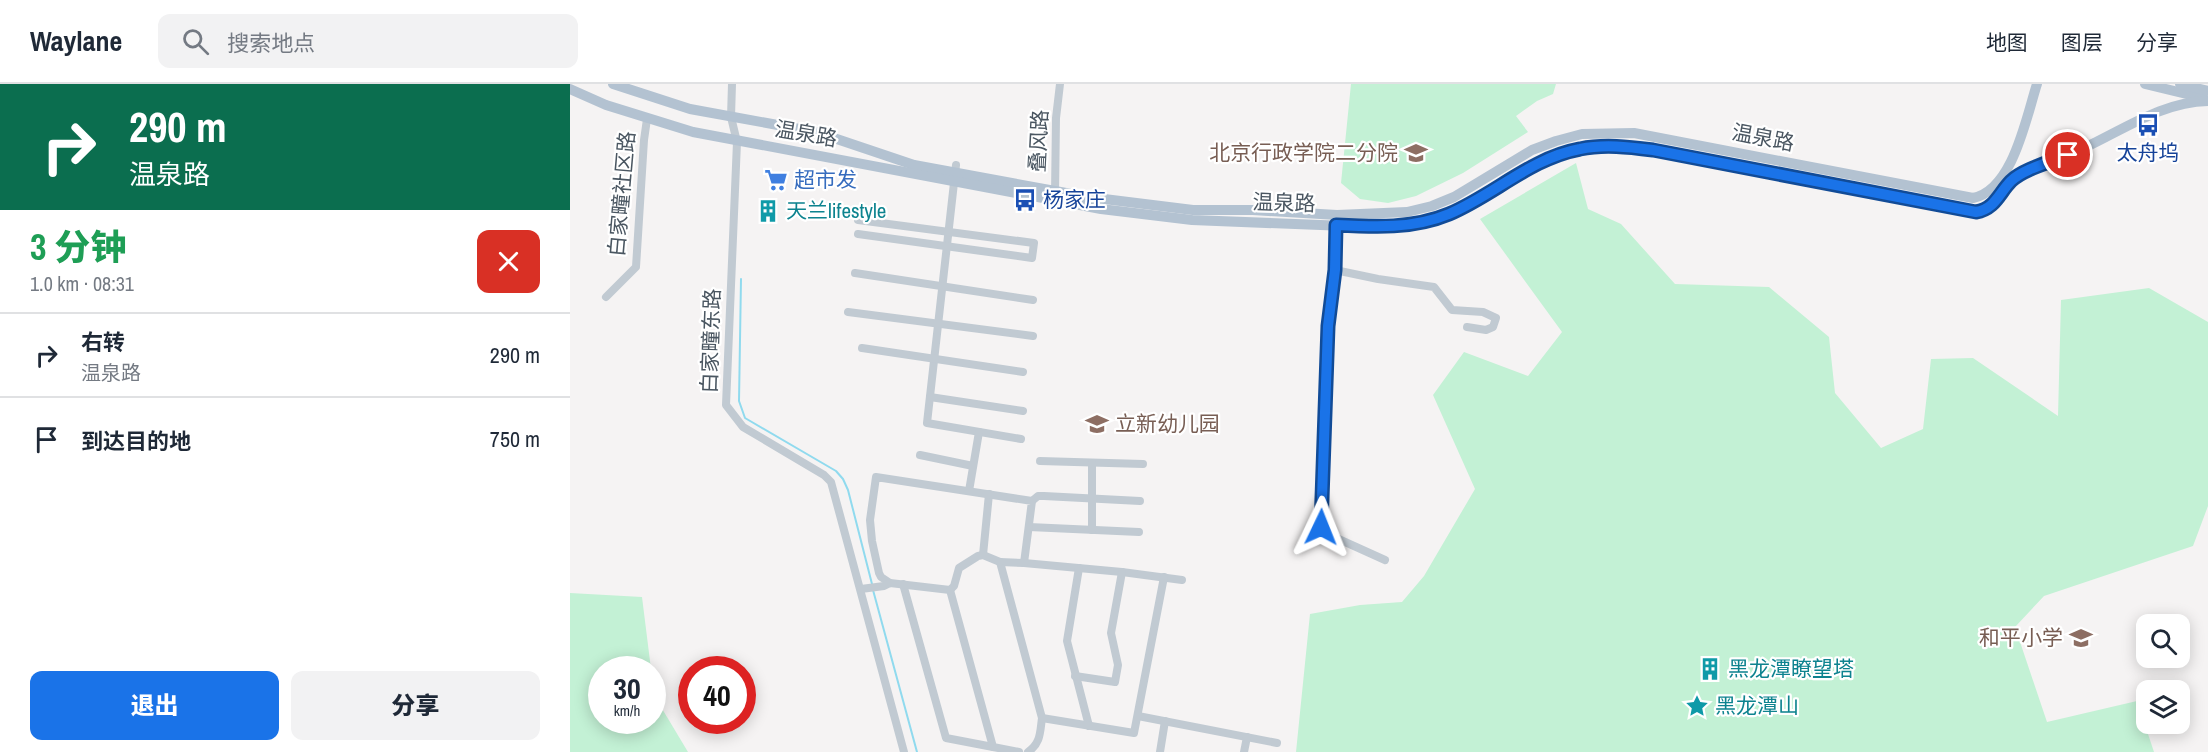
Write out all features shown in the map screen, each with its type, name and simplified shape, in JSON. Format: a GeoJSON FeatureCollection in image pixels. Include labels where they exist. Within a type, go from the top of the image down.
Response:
{"type":"FeatureCollection","features":[{"type":"Feature","properties":{"kind":"main road","name":"温泉路"},"geometry":{"type":"LineString","coordinates":[[614,84],[690,109],[816,132],[914,165],[1055,196],[1158,207],[1396,226],[1420,223],[1448,214],[1551,158],[1579,149],[1610,146],[1653,150],[1976,212],[1991,206],[2020,174],[2084,148],[2145,117],[2183,103],[2208,100]]}},
{"type":"Feature","properties":{"kind":"main road","name":"温泉路"},"geometry":{"type":"LineString","coordinates":[[1337,220],[1407,212],[1432,206],[1471,188],[1532,150],[1569,137],[1596,133],[1634,134],[1963,197],[1980,196],[1991,190],[2004,174],[2016,148],[2037,84]]}},
{"type":"Feature","properties":{"kind":"main road"},"geometry":{"type":"LineString","coordinates":[[2145,84],[2208,100]]}},
{"type":"Feature","properties":{"kind":"main road"},"geometry":{"type":"LineString","coordinates":[[2180,84],[2208,91]]}},
{"type":"Feature","properties":{"kind":"main road","name":"温泉路"},"geometry":{"type":"LineString","coordinates":[[570,89],[606,105],[647,119],[737,142],[835,158],[955,173]]}},
{"type":"Feature","properties":{"kind":"main road"},"geometry":{"type":"LineString","coordinates":[[1961,210],[1968,209],[1970,206],[1963,197]]}},
{"type":"Feature","properties":{"kind":"street","name":"白家疃东路"},"geometry":{"type":"LineString","coordinates":[[732,84],[731,117],[737,142],[726,405],[743,427],[824,475],[831,483],[868,588],[904,752]]}},
{"type":"Feature","properties":{"kind":"street","name":"叠风路"},"geometry":{"type":"LineString","coordinates":[[1055,196],[1056,118],[1060,84]]}},
{"type":"Feature","properties":{"kind":"street","name":"白家疃社区路"},"geometry":{"type":"LineString","coordinates":[[606,297],[636,267],[647,119]]}},
{"type":"Feature","properties":{"kind":"street"},"geometry":{"type":"LineString","coordinates":[[955,173],[927,423],[1021,439]]}},
{"type":"Feature","properties":{"kind":"street"},"geometry":{"type":"LineString","coordinates":[[858,220],[1034,243],[1032,258],[858,234]]}},
{"type":"Feature","properties":{"kind":"street"},"geometry":{"type":"LineString","coordinates":[[1337,220],[1335,270],[1328,326],[1321,527],[1323,532],[1385,560]]}},
{"type":"Feature","properties":{"kind":"street"},"geometry":{"type":"LineString","coordinates":[[1335,270],[1434,287],[1452,310],[1483,312],[1496,318],[1493,327],[1486,330],[1467,327]]}},
{"type":"Feature","properties":{"kind":"street"},"geometry":{"type":"LineString","coordinates":[[855,273],[1033,300]]}},
{"type":"Feature","properties":{"kind":"street"},"geometry":{"type":"LineString","coordinates":[[848,312],[1033,336]]}},
{"type":"Feature","properties":{"kind":"street"},"geometry":{"type":"LineString","coordinates":[[862,348],[1023,372]]}},
{"type":"Feature","properties":{"kind":"street"},"geometry":{"type":"LineString","coordinates":[[930,397],[1023,411]]}},
{"type":"Feature","properties":{"kind":"street"},"geometry":{"type":"LineString","coordinates":[[969,491],[979,432]]}},
{"type":"Feature","properties":{"kind":"street"},"geometry":{"type":"LineString","coordinates":[[920,455],[973,466]]}},
{"type":"Feature","properties":{"kind":"street"},"geometry":{"type":"LineString","coordinates":[[1040,461],[1143,464]]}},
{"type":"Feature","properties":{"kind":"street"},"geometry":{"type":"LineString","coordinates":[[1092,463],[1092,530]]}},
{"type":"Feature","properties":{"kind":"street"},"geometry":{"type":"LineString","coordinates":[[950,590],[890,583],[881,577],[872,541],[870,520],[876,477],[1032,501]]}},
{"type":"Feature","properties":{"kind":"street"},"geometry":{"type":"LineString","coordinates":[[982,555],[989,494]]}},
{"type":"Feature","properties":{"kind":"street"},"geometry":{"type":"LineString","coordinates":[[1024,564],[1032,501],[1038,496],[1140,501]]}},
{"type":"Feature","properties":{"kind":"street"},"geometry":{"type":"LineString","coordinates":[[1029,527],[1139,532]]}},
{"type":"Feature","properties":{"kind":"street"},"geometry":{"type":"LineString","coordinates":[[950,590],[954,586],[959,568],[982,555],[1000,562],[1122,572],[1182,580]]}},
{"type":"Feature","properties":{"kind":"street"},"geometry":{"type":"LineString","coordinates":[[1000,562],[1042,718],[1039,740],[1028,752]]}},
{"type":"Feature","properties":{"kind":"street"},"geometry":{"type":"LineString","coordinates":[[1079,568],[1067,641],[1089,726]]}},
{"type":"Feature","properties":{"kind":"street"},"geometry":{"type":"LineString","coordinates":[[1076,676],[1115,682],[1118,665],[1111,633],[1122,572]]}},
{"type":"Feature","properties":{"kind":"street"},"geometry":{"type":"LineString","coordinates":[[1042,718],[1134,733],[1164,578]]}},
{"type":"Feature","properties":{"kind":"street"},"geometry":{"type":"LineString","coordinates":[[868,588],[890,583]]}},
{"type":"Feature","properties":{"kind":"street"},"geometry":{"type":"LineString","coordinates":[[903,584],[946,738],[1019,752]]}},
{"type":"Feature","properties":{"kind":"street"},"geometry":{"type":"LineString","coordinates":[[950,590],[993,747]]}},
{"type":"Feature","properties":{"kind":"street"},"geometry":{"type":"LineString","coordinates":[[1138,716],[1277,743]]}},
{"type":"Feature","properties":{"kind":"street"},"geometry":{"type":"LineString","coordinates":[[1160,752],[1165,722]]}},
{"type":"Feature","properties":{"kind":"street"},"geometry":{"type":"LineString","coordinates":[[1244,752],[1247,737]]}},
{"type":"Feature","properties":{"kind":"green space","name":"北京行政学院二分院"},"geometry":{"type":"Polygon","coordinates":[[[1351,84],[1556,84],[1553,94],[1537,101],[1516,116],[1528,132],[1463,173],[1416,196],[1388,203],[1360,199],[1341,183],[1351,84]]]}},
{"type":"Feature","properties":{"kind":"green space"},"geometry":{"type":"Polygon","coordinates":[[[1576,163],[1588,209],[1621,224],[1675,284],[1769,287],[1829,337],[1835,393],[1881,448],[1923,429],[1931,359],[1973,358],[2058,416],[2061,300],[2149,288],[2208,322],[2208,506],[2193,546],[2044,596],[2015,627],[2047,722],[2136,701],[2136,734],[2148,734],[2154,752],[1296,752],[1310,614],[1360,605],[1402,602],[1424,576],[1475,489],[1433,395],[1464,352],[1528,376],[1562,332],[1480,219],[1576,163]]]}},
{"type":"Feature","properties":{"kind":"green space"},"geometry":{"type":"Polygon","coordinates":[[[570,593],[642,597],[649,656],[588,656],[588,734],[666,734],[666,715],[688,752],[570,752],[570,593]]]}},
{"type":"Feature","properties":{"kind":"waterway"},"geometry":{"type":"LineString","coordinates":[[741,279],[739,401],[745,418],[836,471],[843,479],[848,490],[872,584]]}},
{"type":"Feature","properties":{"kind":"waterway"},"geometry":{"type":"LineString","coordinates":[[873,590],[917,752]]}},
{"type":"Feature","properties":{"kind":"place","name":"太舟坞"},"geometry":{"type":"Point","coordinates":[2148,125]}},
{"type":"Feature","properties":{"kind":"place","name":"北京行政学院二分院"},"geometry":{"type":"Point","coordinates":[1416,153]}},
{"type":"Feature","properties":{"kind":"place","name":"超市发"},"geometry":{"type":"Point","coordinates":[776,180]}},
{"type":"Feature","properties":{"kind":"place","name":"杨家庄"},"geometry":{"type":"Point","coordinates":[1025,200]}},
{"type":"Feature","properties":{"kind":"place","name":"天兰lifestyle"},"geometry":{"type":"Point","coordinates":[768,211]}},
{"type":"Feature","properties":{"kind":"place","name":"立新幼儿园"},"geometry":{"type":"Point","coordinates":[1097,424]}},
{"type":"Feature","properties":{"kind":"place","name":"和平小学"},"geometry":{"type":"Point","coordinates":[2081,638]}},
{"type":"Feature","properties":{"kind":"place","name":"黑龙潭瞭望塔"},"geometry":{"type":"Point","coordinates":[1710,669]}},
{"type":"Feature","properties":{"kind":"place","name":"黑龙潭山"},"geometry":{"type":"Point","coordinates":[1697,706]}},
{"type":"Feature","properties":{"kind":"route"},"geometry":{"type":"LineString","coordinates":[[1321,527],[1328,326],[1335,270],[1336,225],[1396,226],[1420,223],[1448,214],[1470,203],[1539,163],[1579,149],[1594,147],[1610,146],[1653,150],[1976,212],[1991,206],[2020,174],[2068,155]]}}]}
